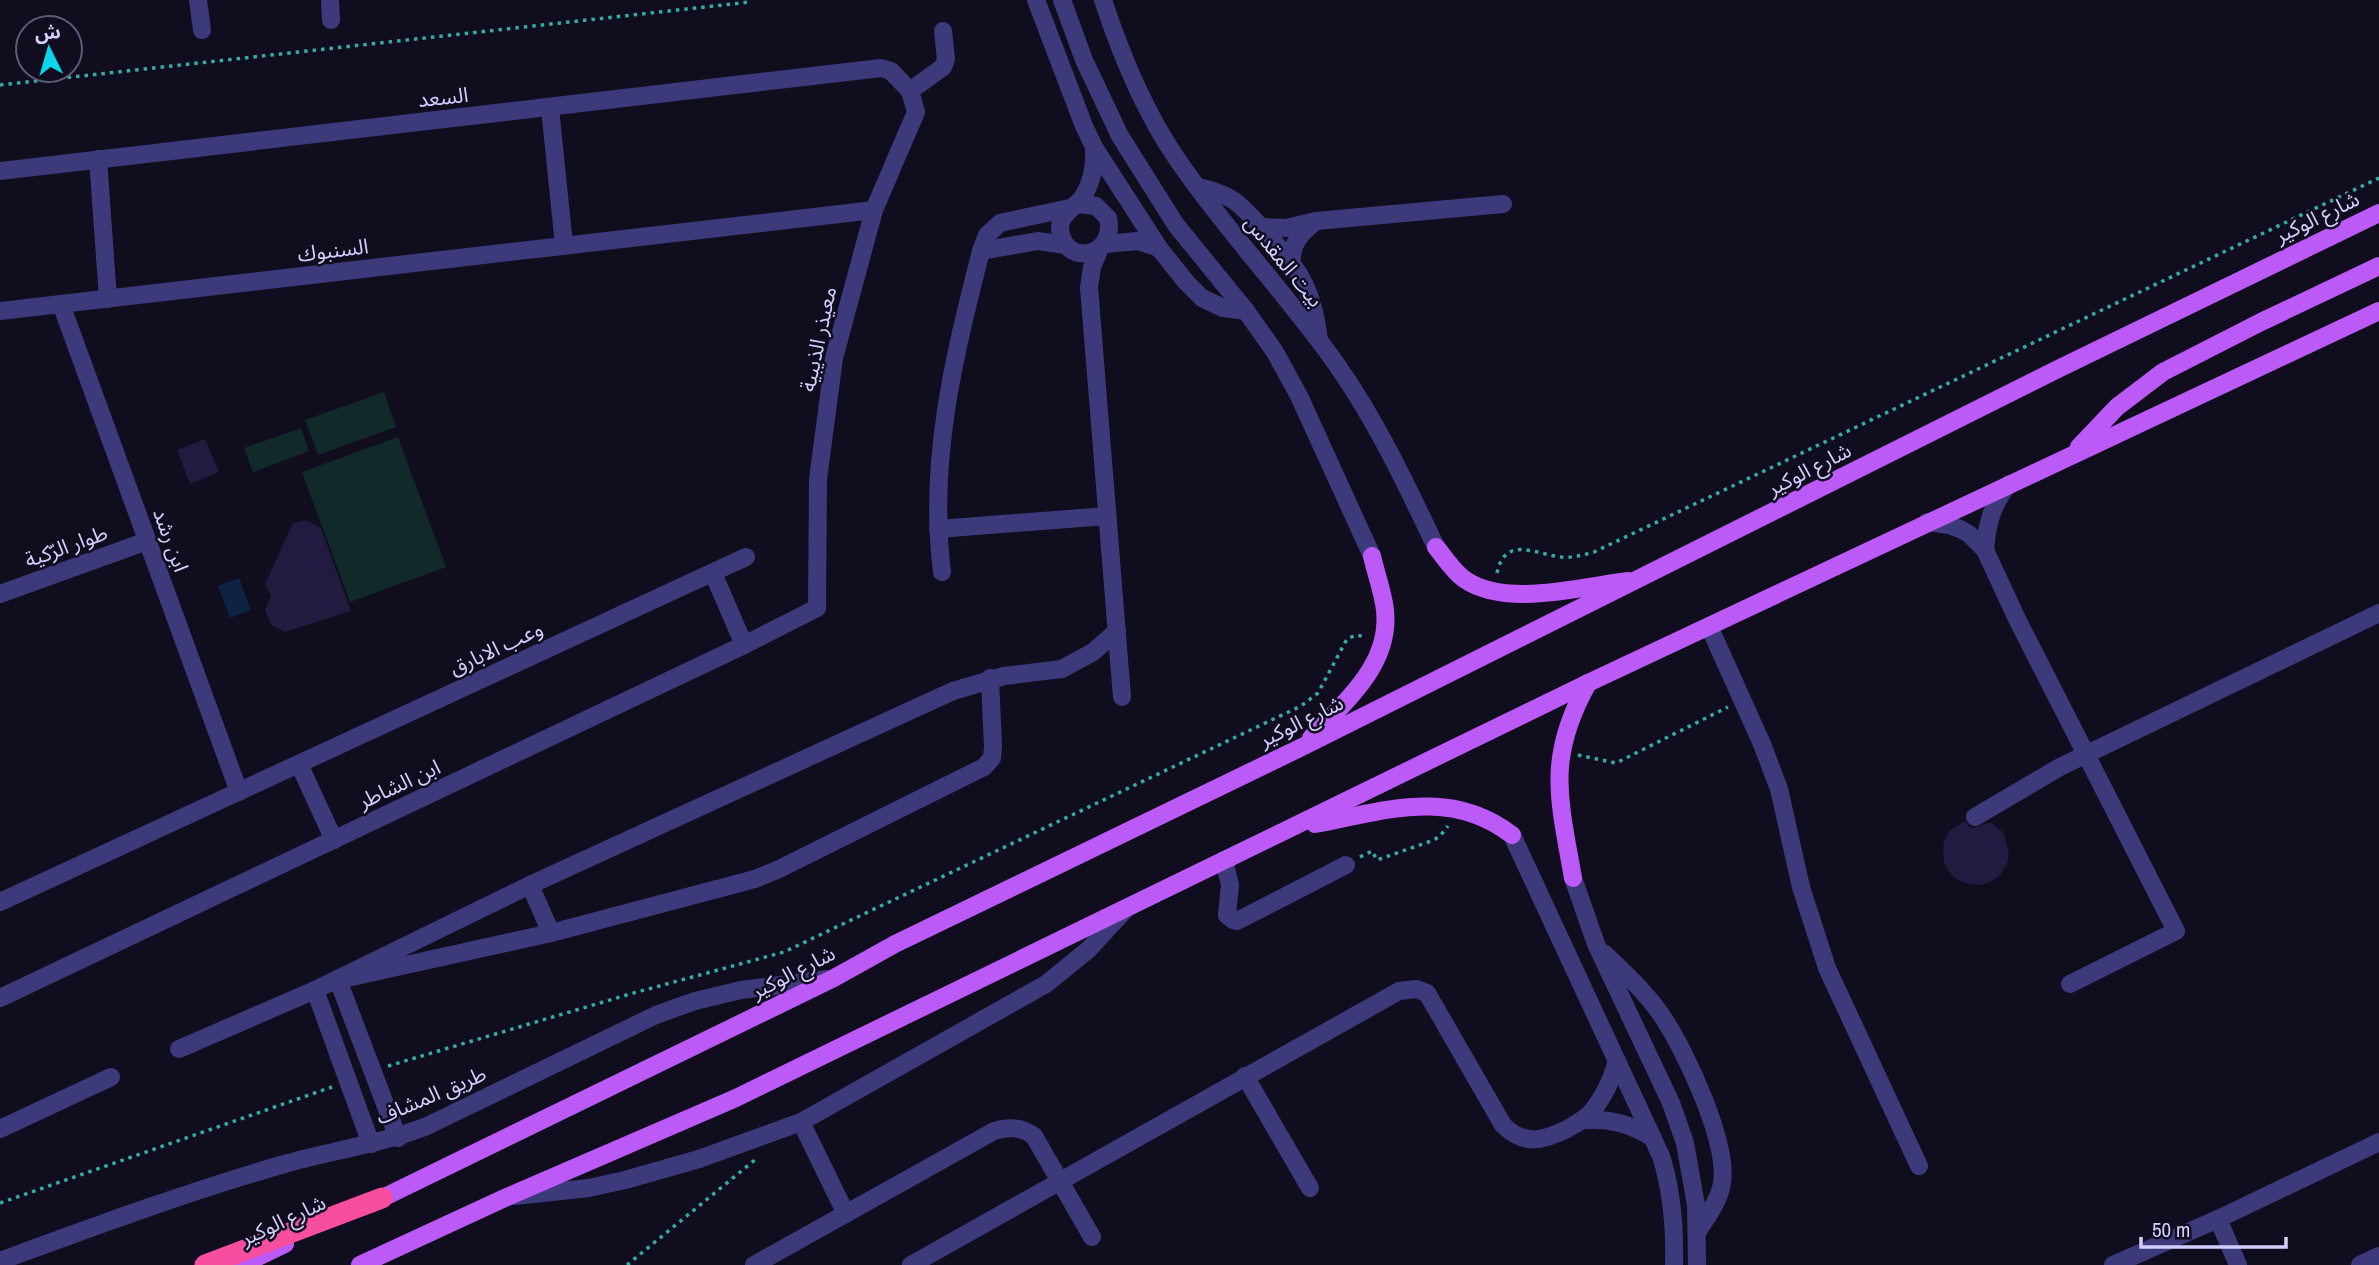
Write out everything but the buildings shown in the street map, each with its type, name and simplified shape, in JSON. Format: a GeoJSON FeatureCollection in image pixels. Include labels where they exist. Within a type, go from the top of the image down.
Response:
{"type":"FeatureCollection","features":[{"type":"Feature","properties":{"kind":"highway"},"geometry":{"type":"LineString","coordinates":[[205,1265],[382,1198]]}},
{"type":"Feature","properties":{"kind":"main road","name":"شارع الوكير"},"geometry":{"type":"LineString","coordinates":[[241,1265],[834,978],[895,944],[1304,746],[2379,212]]}},
{"type":"Feature","properties":{"kind":"main road"},"geometry":{"type":"LineString","coordinates":[[2072,455],[2117,407],[2163,372],[2261,322],[2379,267]]}},
{"type":"Feature","properties":{"kind":"main road"},"geometry":{"type":"LineString","coordinates":[[360,1265],[507,1196],[736,1098],[1588,683],[2379,311]]}},
{"type":"Feature","properties":{"kind":"main road"},"geometry":{"type":"LineString","coordinates":[[1436,547],[1456,573],[1493,593],[1518,595],[1641,579]]}},
{"type":"Feature","properties":{"kind":"main road"},"geometry":{"type":"LineString","coordinates":[[1304,746],[1368,675],[1383,643],[1385,608],[1372,556]]}},
{"type":"Feature","properties":{"kind":"main road"},"geometry":{"type":"LineString","coordinates":[[1573,878],[1560,806],[1561,751],[1573,710],[1588,683]]}},
{"type":"Feature","properties":{"kind":"main road"},"geometry":{"type":"LineString","coordinates":[[1294,827],[1424,805],[1452,807],[1484,817],[1512,835]]}},
{"type":"Feature","properties":{"kind":"street"},"geometry":{"type":"LineString","coordinates":[[198,0],[202,30]]}},
{"type":"Feature","properties":{"kind":"street"},"geometry":{"type":"LineString","coordinates":[[330,0],[331,20]]}},
{"type":"Feature","properties":{"kind":"street"},"geometry":{"type":"LineString","coordinates":[[1036,0],[1094,147],[1159,248],[1202,298],[1223,308],[1246,311]]}},
{"type":"Feature","properties":{"kind":"street"},"geometry":{"type":"LineString","coordinates":[[1062,0],[1084,60],[1120,136],[1156,196],[1275,352],[1288,374],[1372,556]]}},
{"type":"Feature","properties":{"kind":"street","name":"بيت المقدس"},"geometry":{"type":"LineString","coordinates":[[1103,0],[1125,61],[1176,158],[1256,265],[1319,340],[1374,424],[1436,547]]}},
{"type":"Feature","properties":{"kind":"street"},"geometry":{"type":"LineString","coordinates":[[1112,26],[1114,0]]}},
{"type":"Feature","properties":{"kind":"street"},"geometry":{"type":"LineString","coordinates":[[911,91],[943,67],[946,59],[943,31]]}},
{"type":"Feature","properties":{"kind":"street"},"geometry":{"type":"LineString","coordinates":[[1084,60],[1084,126]]}},
{"type":"Feature","properties":{"kind":"street","name":"السعد"},"geometry":{"type":"LineString","coordinates":[[0,171],[881,68],[891,71],[911,91]]}},
{"type":"Feature","properties":{"kind":"street","name":"معيذر الذيبية"},"geometry":{"type":"LineString","coordinates":[[817,608],[818,479],[834,358],[874,209],[916,112],[911,91]]}},
{"type":"Feature","properties":{"kind":"street"},"geometry":{"type":"LineString","coordinates":[[550,108],[564,246]]}},
{"type":"Feature","properties":{"kind":"street"},"geometry":{"type":"LineString","coordinates":[[1089,287],[1060,230],[1061,221],[1090,183],[1095,159],[1094,147]]}},
{"type":"Feature","properties":{"kind":"street"},"geometry":{"type":"LineString","coordinates":[[98,159],[108,299]]}},
{"type":"Feature","properties":{"kind":"street"},"geometry":{"type":"LineString","coordinates":[[1198,187],[1234,201],[1244,209],[1292,265],[1301,277],[1313,308],[1319,340]]}},
{"type":"Feature","properties":{"kind":"street"},"geometry":{"type":"LineString","coordinates":[[1259,228],[1286,228],[1316,222],[1503,204]]}},
{"type":"Feature","properties":{"kind":"street"},"geometry":{"type":"LineString","coordinates":[[942,572],[938,529],[943,431],[949,381],[987,235],[1000,223],[1074,206],[1096,206],[1108,218],[1109,236],[1092,267],[1089,287],[1122,697]]}},
{"type":"Feature","properties":{"kind":"street","name":"السنبوك"},"geometry":{"type":"LineString","coordinates":[[0,311],[874,209]]}},
{"type":"Feature","properties":{"kind":"street"},"geometry":{"type":"LineString","coordinates":[[1292,265],[1294,243],[1303,231],[1316,222]]}},
{"type":"Feature","properties":{"kind":"street"},"geometry":{"type":"LineString","coordinates":[[981,251],[1038,241],[1082,253],[1091,253],[1102,246],[1127,241],[1159,248]]}},
{"type":"Feature","properties":{"kind":"street","name":"ابن رشد"},"geometry":{"type":"LineString","coordinates":[[61,304],[239,792]]}},
{"type":"Feature","properties":{"kind":"street"},"geometry":{"type":"LineString","coordinates":[[1985,550],[1990,515],[2009,484]]}},
{"type":"Feature","properties":{"kind":"street"},"geometry":{"type":"LineString","coordinates":[[938,529],[1107,516]]}},
{"type":"Feature","properties":{"kind":"street"},"geometry":{"type":"LineString","coordinates":[[1927,523],[1960,529],[1985,550],[2176,931],[2070,984]]}},
{"type":"Feature","properties":{"kind":"street","name":"طوار الرّكية"},"geometry":{"type":"LineString","coordinates":[[0,594],[147,541]]}},
{"type":"Feature","properties":{"kind":"street","name":"وعب الابارق"},"geometry":{"type":"LineString","coordinates":[[2,896],[239,792],[746,557]]}},
{"type":"Feature","properties":{"kind":"street"},"geometry":{"type":"LineString","coordinates":[[713,573],[744,645]]}},
{"type":"Feature","properties":{"kind":"street","name":"ابن الشاطر"},"geometry":{"type":"LineString","coordinates":[[0,999],[817,608]]}},
{"type":"Feature","properties":{"kind":"street"},"geometry":{"type":"LineString","coordinates":[[1975,817],[2060,767],[2379,613]]}},
{"type":"Feature","properties":{"kind":"street"},"geometry":{"type":"LineString","coordinates":[[1709,626],[1779,789],[1801,887],[1817,941],[1919,1167]]}},
{"type":"Feature","properties":{"kind":"street"},"geometry":{"type":"LineString","coordinates":[[179,1049],[338,980],[530,885],[953,691],[990,678],[1062,669],[1087,656],[1117,631]]}},
{"type":"Feature","properties":{"kind":"street"},"geometry":{"type":"LineString","coordinates":[[338,980],[551,933],[755,880],[984,767],[992,758],[993,747],[990,678]]}},
{"type":"Feature","properties":{"kind":"street"},"geometry":{"type":"LineString","coordinates":[[299,764],[334,840]]}},
{"type":"Feature","properties":{"kind":"street"},"geometry":{"type":"LineString","coordinates":[[1512,835],[1663,1164],[1674,1232],[1674,1265]]}},
{"type":"Feature","properties":{"kind":"street"},"geometry":{"type":"LineString","coordinates":[[1224,860],[1230,885],[1227,915],[1237,921],[1346,865]]}},
{"type":"Feature","properties":{"kind":"street"},"geometry":{"type":"LineString","coordinates":[[1573,878],[1596,944],[1671,1102],[1685,1143],[1698,1231],[1697,1265]]}},
{"type":"Feature","properties":{"kind":"street"},"geometry":{"type":"LineString","coordinates":[[530,885],[551,933]]}},
{"type":"Feature","properties":{"kind":"street"},"geometry":{"type":"LineString","coordinates":[[507,1196],[589,1188],[625,1180],[699,1159],[801,1122],[1046,984],[1088,950],[1129,905]]}},
{"type":"Feature","properties":{"kind":"street"},"geometry":{"type":"LineString","coordinates":[[1596,944],[1647,995],[1662,1016],[1705,1102],[1718,1140],[1724,1170],[1721,1188],[1698,1231]]}},
{"type":"Feature","properties":{"kind":"street","name":"طريق المشاف"},"geometry":{"type":"LineString","coordinates":[[0,1261],[174,1198],[291,1163],[398,1138],[656,1015],[695,1001],[741,990],[834,978]]}},
{"type":"Feature","properties":{"kind":"street"},"geometry":{"type":"LineString","coordinates":[[338,980],[398,1138]]}},
{"type":"Feature","properties":{"kind":"street"},"geometry":{"type":"LineString","coordinates":[[911,1265],[1399,991],[1416,989],[1427,993],[1503,1125],[1510,1132],[1526,1140],[1542,1140],[1584,1120],[1609,1120],[1624,1123],[1653,1138]]}},
{"type":"Feature","properties":{"kind":"street"},"geometry":{"type":"LineString","coordinates":[[315,990],[371,1144]]}},
{"type":"Feature","properties":{"kind":"street"},"geometry":{"type":"LineString","coordinates":[[1584,1120],[1608,1088],[1617,1061]]}},
{"type":"Feature","properties":{"kind":"street"},"geometry":{"type":"LineString","coordinates":[[1245,1076],[1310,1188]]}},
{"type":"Feature","properties":{"kind":"street"},"geometry":{"type":"LineString","coordinates":[[0,1129],[111,1077]]}},
{"type":"Feature","properties":{"kind":"street"},"geometry":{"type":"LineString","coordinates":[[1643,1116],[1671,1102]]}},
{"type":"Feature","properties":{"kind":"street"},"geometry":{"type":"LineString","coordinates":[[801,1122],[846,1214]]}},
{"type":"Feature","properties":{"kind":"street"},"geometry":{"type":"LineString","coordinates":[[754,1265],[1002,1129],[1018,1128],[1034,1136],[1092,1237]]}},
{"type":"Feature","properties":{"kind":"street"},"geometry":{"type":"LineString","coordinates":[[2113,1265],[2218,1219],[2379,1142]]}},
{"type":"Feature","properties":{"kind":"street"},"geometry":{"type":"LineString","coordinates":[[2218,1219],[2238,1265]]}},
{"type":"Feature","properties":{"kind":"street"},"geometry":{"type":"LineString","coordinates":[[2360,1265],[2379,1256]]}},
{"type":"Feature","properties":{"kind":"path"},"geometry":{"type":"LineString","coordinates":[[0,85],[750,2]]}},
{"type":"Feature","properties":{"kind":"path"},"geometry":{"type":"LineString","coordinates":[[1493,593],[1499,564],[1505,555],[1514,550],[1524,549],[1572,557],[1594,552],[2379,178]]}},
{"type":"Feature","properties":{"kind":"path"},"geometry":{"type":"LineString","coordinates":[[372,1072],[617,998],[784,952],[1301,706],[1318,692],[1347,639],[1361,635],[1383,643]]}},
{"type":"Feature","properties":{"kind":"path"},"geometry":{"type":"LineString","coordinates":[[1561,751],[1616,763],[1742,700]]}},
{"type":"Feature","properties":{"kind":"path"},"geometry":{"type":"LineString","coordinates":[[1346,865],[1372,852],[1377,860],[1440,836],[1449,824],[1452,807]]}},
{"type":"Feature","properties":{"kind":"path"},"geometry":{"type":"LineString","coordinates":[[0,1203],[348,1081]]}},
{"type":"Feature","properties":{"kind":"path"},"geometry":{"type":"LineString","coordinates":[[627,1265],[760,1156]]}},
{"type":"Feature","properties":{"kind":"green space"},"geometry":{"type":"Polygon","coordinates":[[[384,392],[396,427],[318,455],[305,420],[384,392]]]}},
{"type":"Feature","properties":{"kind":"green space"},"geometry":{"type":"Polygon","coordinates":[[[301,428],[309,451],[253,472],[244,448],[301,428]]]}},
{"type":"Feature","properties":{"kind":"green space"},"geometry":{"type":"Polygon","coordinates":[[[398,437],[446,567],[350,602],[302,472],[398,437]]]}},
{"type":"Feature","properties":{"kind":"water"},"geometry":{"type":"Polygon","coordinates":[[[239,578],[251,610],[230,618],[218,586],[239,578]]]}}]}
